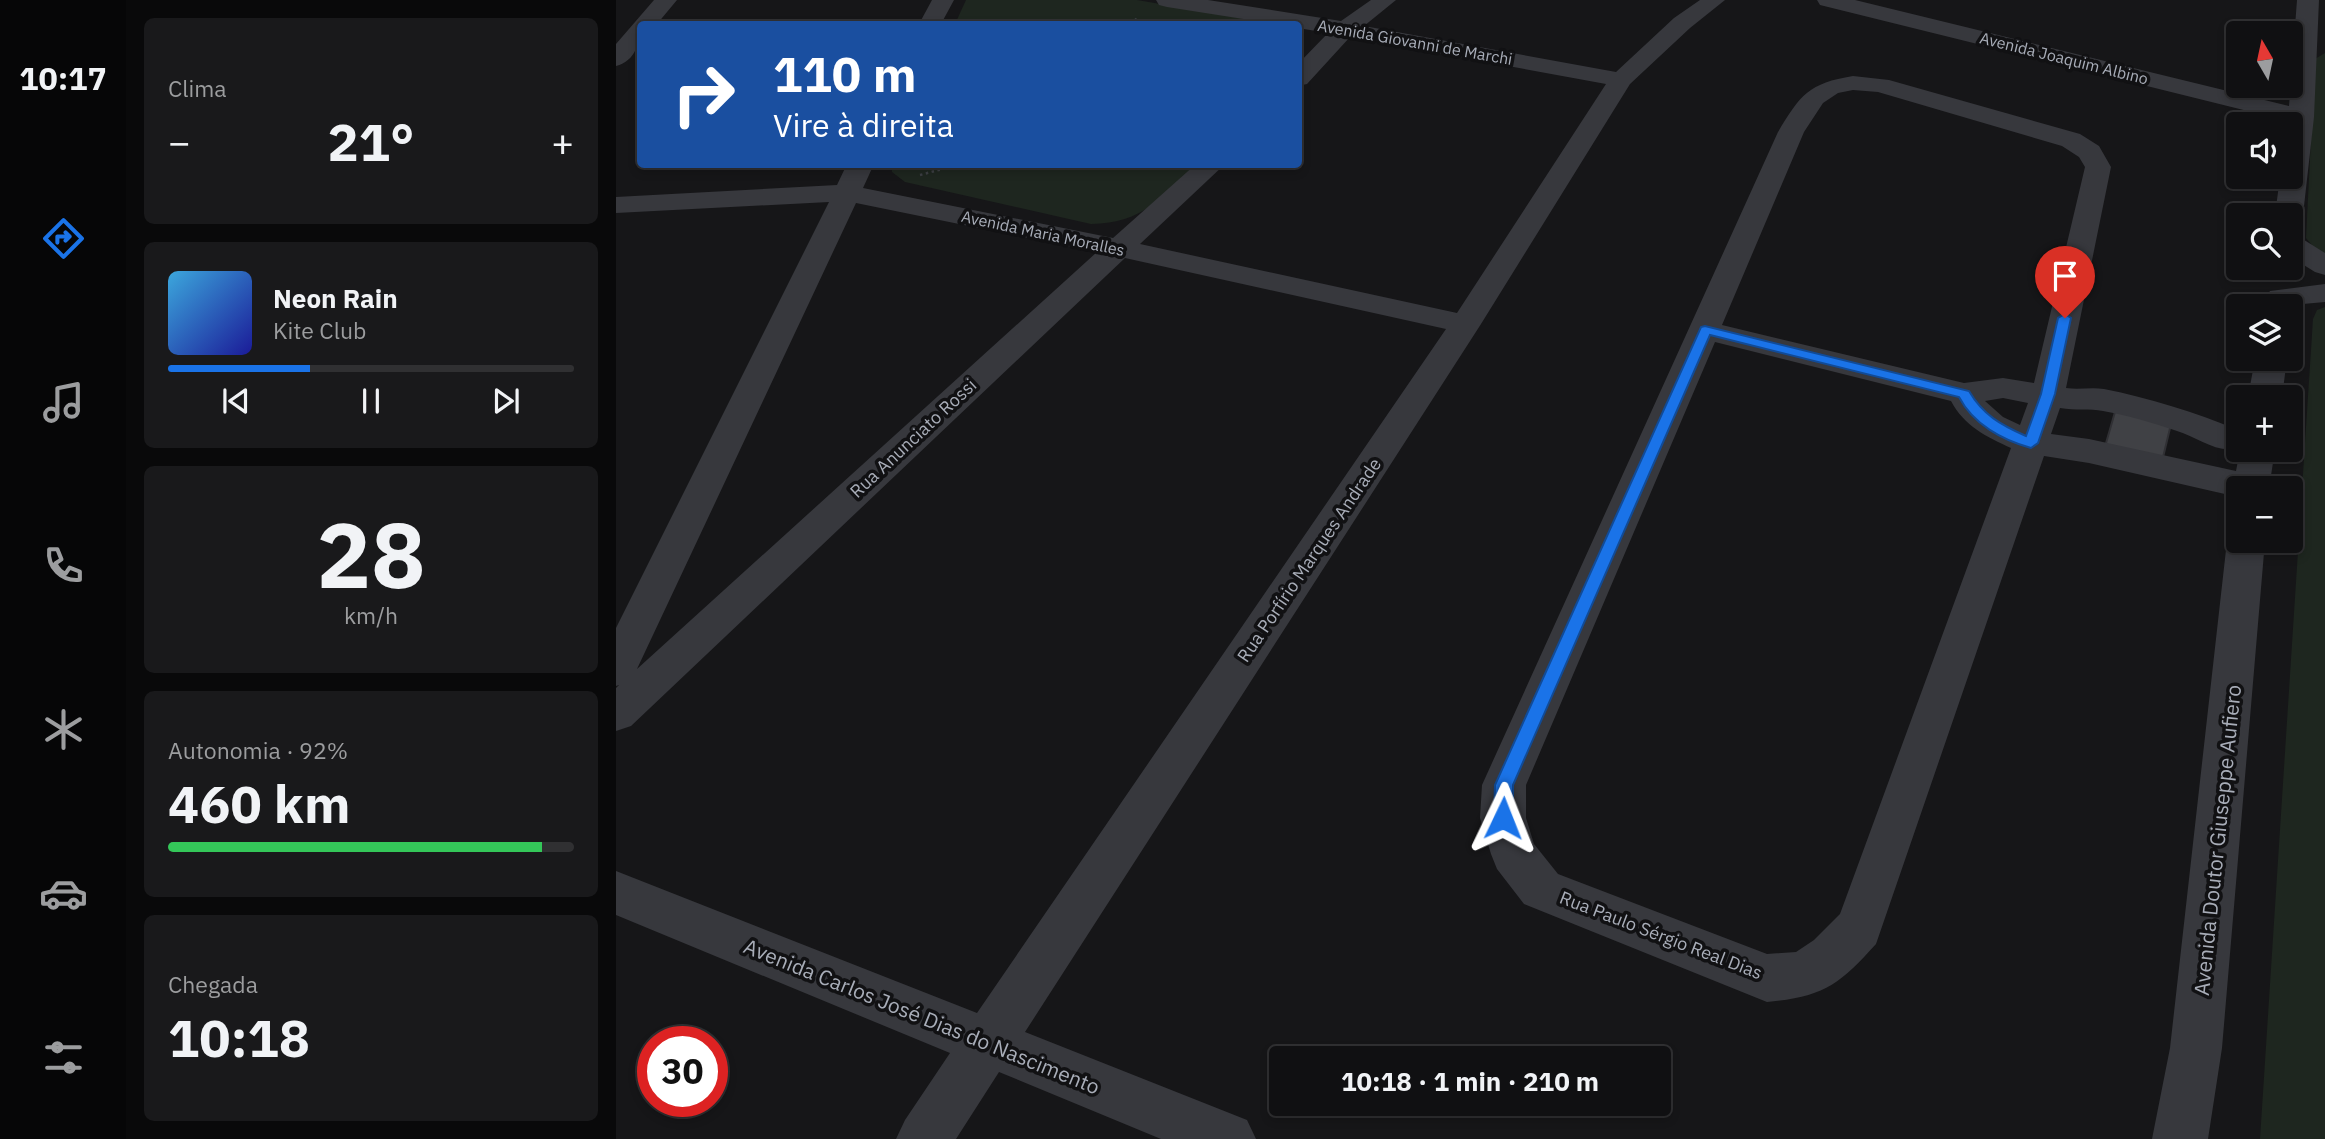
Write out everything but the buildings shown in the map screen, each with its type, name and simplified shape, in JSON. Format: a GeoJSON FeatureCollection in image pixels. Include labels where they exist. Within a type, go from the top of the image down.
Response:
{"type":"FeatureCollection","features":[{"type":"Feature","properties":{"kind":"street"},"geometry":{"type":"LineString","coordinates":[[648,21],[666,0]]}},
{"type":"Feature","properties":{"kind":"street"},"geometry":{"type":"LineString","coordinates":[[932,21],[943,0]]}},
{"type":"Feature","properties":{"kind":"street","name":"Avenida Giovanni de Marchi"},"geometry":{"type":"LineString","coordinates":[[1167,0],[1296,21]]}},
{"type":"Feature","properties":{"kind":"street"},"geometry":{"type":"LineString","coordinates":[[1302,75],[1345,29],[1385,0]]}},
{"type":"Feature","properties":{"kind":"street","name":"Rua Porfírio Marques Andrade"},"geometry":{"type":"LineString","coordinates":[[924,1139],[1465,324],[1621,80],[1682,23],[1714,0]]}},
{"type":"Feature","properties":{"kind":"street","name":"Avenida Joaquim Albino"},"geometry":{"type":"LineString","coordinates":[[1828,0],[2281,112]]}},
{"type":"Feature","properties":{"kind":"street"},"geometry":{"type":"LineString","coordinates":[[2302,112],[2315,51],[2313,17]]}},
{"type":"Feature","properties":{"kind":"street","name":"Avenida Giovanni de Marchi"},"geometry":{"type":"LineString","coordinates":[[1302,22],[1621,80]]}},
{"type":"Feature","properties":{"kind":"street"},"geometry":{"type":"LineString","coordinates":[[616,59],[637,34]]}},
{"type":"Feature","properties":{"kind":"street","name":"Rua Paulo Sérgio Real Dias"},"geometry":{"type":"LineString","coordinates":[[1853,83],[1881,85],[2071,140],[2090,152],[2098,167],[2064,397],[2031,443],[1859,928],[1832,957],[1803,975],[1767,978],[1541,889],[1514,853],[1503,818],[1504,785],[1705,330],[1791,132],[1810,99],[1830,86],[1853,83]]}},
{"type":"Feature","properties":{"kind":"street","name":"Rua Anunciato Rossi"},"geometry":{"type":"LineString","coordinates":[[616,714],[1208,168]]}},
{"type":"Feature","properties":{"kind":"street"},"geometry":{"type":"LineString","coordinates":[[616,670],[855,179]]}},
{"type":"Feature","properties":{"kind":"street","name":"Avenida Maria Moralles"},"geometry":{"type":"LineString","coordinates":[[616,205],[855,179],[1118,248],[1465,324]]}},
{"type":"Feature","properties":{"kind":"street"},"geometry":{"type":"LineString","coordinates":[[2303,252],[2325,266]]}},
{"type":"Feature","properties":{"kind":"street"},"geometry":{"type":"LineString","coordinates":[[2282,290],[2325,293]]}},
{"type":"Feature","properties":{"kind":"street"},"geometry":{"type":"LineString","coordinates":[[1705,330],[1964,394],[2003,388],[2064,397],[2096,411],[2197,438],[2226,441]]}},
{"type":"Feature","properties":{"kind":"street"},"geometry":{"type":"LineString","coordinates":[[1964,394],[1970,406],[1990,425],[2031,443],[2089,451],[2226,482]]}},
{"type":"Feature","properties":{"kind":"street","name":"Avenida Doutor Giuseppe Aufiero"},"geometry":{"type":"LineString","coordinates":[[2179,1139],[2196,1048],[2245,553]]}},
{"type":"Feature","properties":{"kind":"street","name":"Avenida Carlos José Dias do Nascimento"},"geometry":{"type":"LineString","coordinates":[[616,893],[1228,1139]]}},
{"type":"Feature","properties":{"kind":"shaded area"},"geometry":{"type":"Polygon","coordinates":[[[966,0],[1137,0],[1259,21],[956,21],[966,0]]]}},
{"type":"Feature","properties":{"kind":"shaded area"},"geometry":{"type":"Polygon","coordinates":[[[2325,53],[2325,261],[2306,238],[2315,59],[2325,53]]]}},
{"type":"Feature","properties":{"kind":"shaded area"},"geometry":{"type":"Polygon","coordinates":[[[892,168],[1193,168],[1161,198],[1138,214],[1109,223],[1091,224],[905,182],[892,172],[892,168]]]}},
{"type":"Feature","properties":{"kind":"shaded area"},"geometry":{"type":"Polygon","coordinates":[[[2325,307],[2325,1139],[2260,1139],[2298,553],[2303,553],[2303,476],[2313,319],[2317,310],[2325,307]]]}},
{"type":"Feature","properties":{"kind":"route"},"geometry":{"type":"LineString","coordinates":[[1503,818],[1504,785],[1705,330],[1964,394],[1970,406],[1990,425],[2031,443],[2048,394],[2065,318]]}}]}
